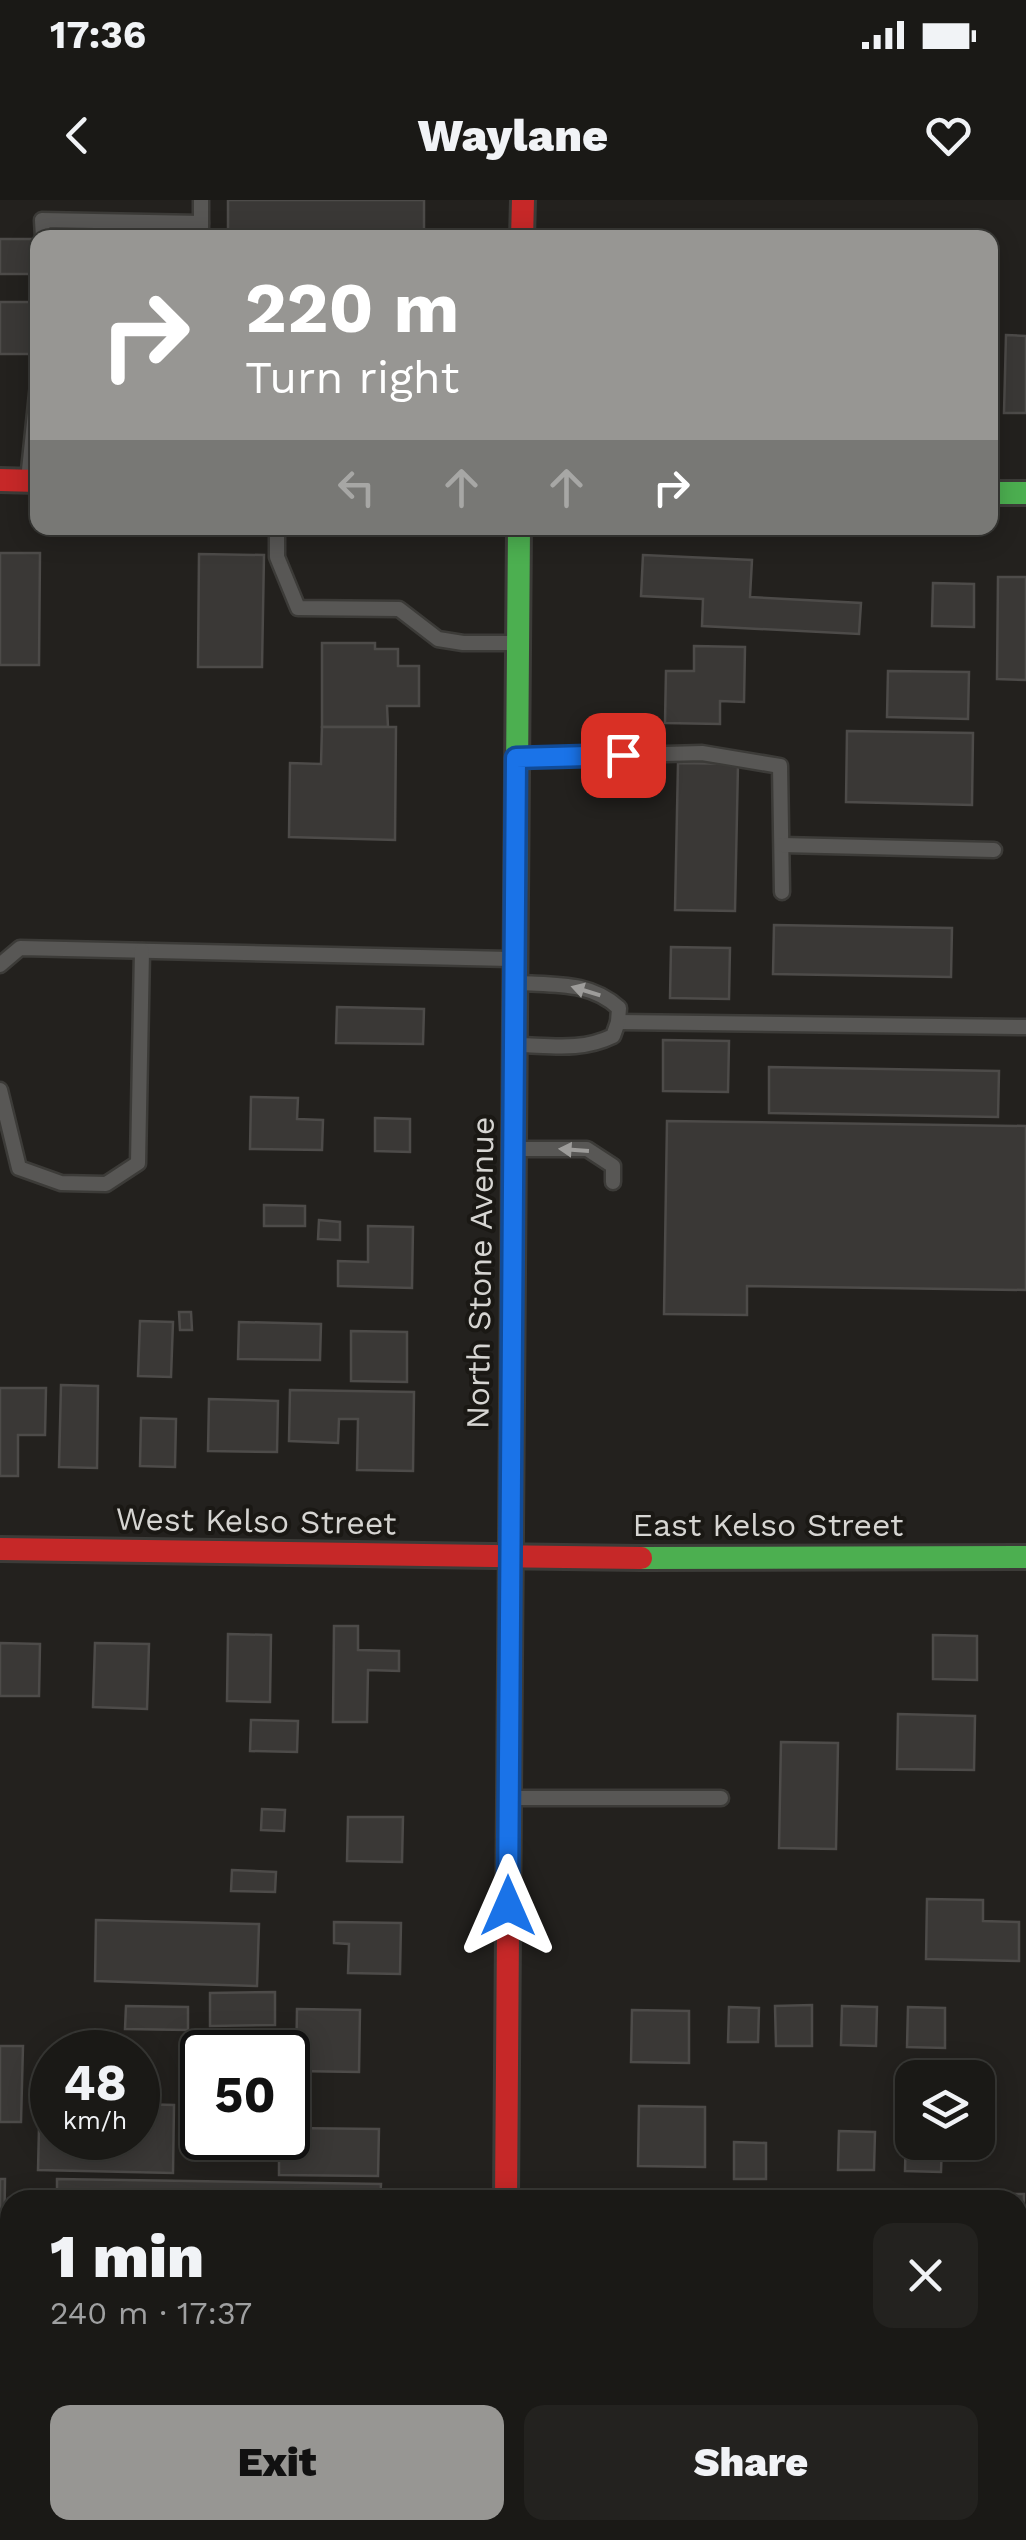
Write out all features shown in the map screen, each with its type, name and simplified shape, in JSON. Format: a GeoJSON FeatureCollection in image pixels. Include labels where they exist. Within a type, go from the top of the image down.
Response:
{"type":"FeatureCollection","features":[{"type":"Feature","properties":{"kind":"main road"},"geometry":{"type":"LineString","coordinates":[[522,230],[523,200]]}},
{"type":"Feature","properties":{"kind":"main road"},"geometry":{"type":"LineString","coordinates":[[0,480],[30,480]]}},
{"type":"Feature","properties":{"kind":"main road"},"geometry":{"type":"LineString","coordinates":[[998,492],[1026,493]]}},
{"type":"Feature","properties":{"kind":"main road","name":"North Stone Avenue"},"geometry":{"type":"LineString","coordinates":[[506,2190],[519,535]]}},
{"type":"Feature","properties":{"kind":"main road","name":"West Kelso Street"},"geometry":{"type":"LineString","coordinates":[[0,1549],[510,1558]]}},
{"type":"Feature","properties":{"kind":"main road","name":"East Kelso Street"},"geometry":{"type":"LineString","coordinates":[[510,1558],[1026,1557]]}},
{"type":"Feature","properties":{"kind":"lane"},"geometry":{"type":"LineString","coordinates":[[42,230],[42,220],[201,230],[201,200]]}},
{"type":"Feature","properties":{"kind":"lane"},"geometry":{"type":"LineString","coordinates":[[103,221],[103,230]]}},
{"type":"Feature","properties":{"kind":"lane"},"geometry":{"type":"LineString","coordinates":[[277,535],[277,557],[298,608],[398,609],[438,639],[518,643]]}},
{"type":"Feature","properties":{"kind":"lane"},"geometry":{"type":"LineString","coordinates":[[516,758],[702,753],[780,766],[782,892]]}},
{"type":"Feature","properties":{"kind":"lane"},"geometry":{"type":"LineString","coordinates":[[782,845],[994,850]]}},
{"type":"Feature","properties":{"kind":"lane"},"geometry":{"type":"LineString","coordinates":[[0,965],[20,948],[515,971],[584,986],[618,1008],[612,1036],[595,1045],[572,1048],[514,1044]]}},
{"type":"Feature","properties":{"kind":"lane"},"geometry":{"type":"LineString","coordinates":[[0,1090],[19,1168],[61,1183],[106,1184],[138,1163],[142,951]]}},
{"type":"Feature","properties":{"kind":"lane"},"geometry":{"type":"LineString","coordinates":[[618,1022],[1026,1027]]}},
{"type":"Feature","properties":{"kind":"lane"},"geometry":{"type":"LineString","coordinates":[[514,1149],[587,1149],[613,1166],[613,1182]]}},
{"type":"Feature","properties":{"kind":"lane"},"geometry":{"type":"LineString","coordinates":[[508,1798],[721,1798]]}},
{"type":"Feature","properties":{"kind":"building"},"geometry":{"type":"Polygon","coordinates":[[[228,200],[424,200],[424,230],[228,230],[228,200]]]}},
{"type":"Feature","properties":{"kind":"building"},"geometry":{"type":"Polygon","coordinates":[[[0,239],[30,239],[30,274],[0,274],[0,239]]]}},
{"type":"Feature","properties":{"kind":"building"},"geometry":{"type":"Polygon","coordinates":[[[0,302],[30,302],[30,354],[0,354],[0,302]]]}},
{"type":"Feature","properties":{"kind":"building"},"geometry":{"type":"Polygon","coordinates":[[[1006,335],[1026,336],[1026,413],[1004,413],[1006,335]]]}},
{"type":"Feature","properties":{"kind":"building"},"geometry":{"type":"Polygon","coordinates":[[[0,553],[40,553],[39,665],[0,665],[0,553]]]}},
{"type":"Feature","properties":{"kind":"building"},"geometry":{"type":"Polygon","coordinates":[[[199,554],[264,555],[262,667],[198,667],[199,554]]]}},
{"type":"Feature","properties":{"kind":"building"},"geometry":{"type":"Polygon","coordinates":[[[643,555],[752,560],[750,597],[861,603],[859,634],[702,626],[703,599],[641,596],[643,555]]]}},
{"type":"Feature","properties":{"kind":"building"},"geometry":{"type":"Polygon","coordinates":[[[998,577],[1026,577],[1026,680],[997,679],[998,577]]]}},
{"type":"Feature","properties":{"kind":"building"},"geometry":{"type":"Polygon","coordinates":[[[933,583],[974,584],[974,627],[932,626],[933,583]]]}},
{"type":"Feature","properties":{"kind":"building"},"geometry":{"type":"Polygon","coordinates":[[[322,643],[375,643],[375,649],[398,649],[398,666],[419,666],[419,706],[387,706],[388,727],[322,727],[322,643]]]}},
{"type":"Feature","properties":{"kind":"building"},"geometry":{"type":"Polygon","coordinates":[[[694,646],[745,647],[744,702],[720,701],[720,724],[665,723],[666,671],[694,671],[694,646]]]}},
{"type":"Feature","properties":{"kind":"building"},"geometry":{"type":"Polygon","coordinates":[[[888,671],[969,672],[968,719],[887,717],[888,671]]]}},
{"type":"Feature","properties":{"kind":"building"},"geometry":{"type":"Polygon","coordinates":[[[322,727],[396,727],[395,840],[289,837],[290,763],[321,764],[322,727]]]}},
{"type":"Feature","properties":{"kind":"building"},"geometry":{"type":"Polygon","coordinates":[[[847,731],[973,733],[972,805],[846,802],[847,731]]]}},
{"type":"Feature","properties":{"kind":"building"},"geometry":{"type":"Polygon","coordinates":[[[678,763],[738,764],[735,911],[675,910],[678,763]]]}},
{"type":"Feature","properties":{"kind":"building"},"geometry":{"type":"Polygon","coordinates":[[[774,925],[952,928],[951,977],[773,974],[774,925]]]}},
{"type":"Feature","properties":{"kind":"building"},"geometry":{"type":"Polygon","coordinates":[[[671,947],[730,948],[729,999],[670,998],[671,947]]]}},
{"type":"Feature","properties":{"kind":"building"},"geometry":{"type":"Polygon","coordinates":[[[337,1007],[424,1009],[423,1044],[336,1043],[337,1007]]]}},
{"type":"Feature","properties":{"kind":"building"},"geometry":{"type":"Polygon","coordinates":[[[663,1040],[729,1041],[728,1092],[663,1091],[663,1040]]]}},
{"type":"Feature","properties":{"kind":"building"},"geometry":{"type":"Polygon","coordinates":[[[769,1067],[999,1071],[998,1117],[769,1113],[769,1067]]]}},
{"type":"Feature","properties":{"kind":"building"},"geometry":{"type":"Polygon","coordinates":[[[251,1097],[298,1098],[297,1119],[323,1120],[322,1150],[250,1149],[251,1097]]]}},
{"type":"Feature","properties":{"kind":"building"},"geometry":{"type":"Polygon","coordinates":[[[375,1118],[410,1119],[410,1152],[375,1151],[375,1118]]]}},
{"type":"Feature","properties":{"kind":"building"},"geometry":{"type":"Polygon","coordinates":[[[667,1121],[1026,1126],[1026,1290],[747,1286],[747,1315],[664,1314],[667,1121]]]}},
{"type":"Feature","properties":{"kind":"building"},"geometry":{"type":"Polygon","coordinates":[[[264,1205],[305,1206],[305,1226],[264,1226],[264,1205]]]}},
{"type":"Feature","properties":{"kind":"building"},"geometry":{"type":"Polygon","coordinates":[[[319,1220],[340,1222],[340,1240],[318,1239],[319,1220]]]}},
{"type":"Feature","properties":{"kind":"building"},"geometry":{"type":"Polygon","coordinates":[[[368,1226],[413,1227],[412,1288],[338,1286],[338,1261],[368,1262],[368,1226]]]}},
{"type":"Feature","properties":{"kind":"building"},"geometry":{"type":"Polygon","coordinates":[[[179,1312],[191,1312],[192,1330],[180,1330],[179,1312]]]}},
{"type":"Feature","properties":{"kind":"building"},"geometry":{"type":"Polygon","coordinates":[[[140,1321],[173,1322],[171,1377],[138,1376],[140,1321]]]}},
{"type":"Feature","properties":{"kind":"building"},"geometry":{"type":"Polygon","coordinates":[[[239,1322],[321,1324],[320,1360],[238,1359],[239,1322]]]}},
{"type":"Feature","properties":{"kind":"building"},"geometry":{"type":"Polygon","coordinates":[[[351,1331],[407,1332],[407,1382],[351,1381],[351,1331]]]}},
{"type":"Feature","properties":{"kind":"building"},"geometry":{"type":"Polygon","coordinates":[[[61,1385],[98,1386],[97,1468],[59,1467],[61,1385]]]}},
{"type":"Feature","properties":{"kind":"building"},"geometry":{"type":"Polygon","coordinates":[[[0,1388],[46,1388],[45,1435],[18,1435],[18,1476],[0,1476],[0,1388]]]}},
{"type":"Feature","properties":{"kind":"building"},"geometry":{"type":"Polygon","coordinates":[[[290,1390],[414,1392],[413,1471],[357,1470],[358,1419],[339,1419],[338,1443],[289,1441],[290,1390]]]}},
{"type":"Feature","properties":{"kind":"building"},"geometry":{"type":"Polygon","coordinates":[[[209,1399],[278,1401],[277,1452],[208,1451],[209,1399]]]}},
{"type":"Feature","properties":{"kind":"building"},"geometry":{"type":"Polygon","coordinates":[[[141,1418],[176,1419],[175,1467],[140,1466],[141,1418]]]}},
{"type":"Feature","properties":{"kind":"building"},"geometry":{"type":"Polygon","coordinates":[[[334,1626],[358,1626],[358,1650],[399,1651],[399,1671],[368,1670],[367,1722],[333,1722],[334,1626]]]}},
{"type":"Feature","properties":{"kind":"building"},"geometry":{"type":"Polygon","coordinates":[[[228,1634],[271,1635],[270,1702],[227,1701],[228,1634]]]}},
{"type":"Feature","properties":{"kind":"building"},"geometry":{"type":"Polygon","coordinates":[[[933,1635],[977,1636],[977,1680],[933,1679],[933,1635]]]}},
{"type":"Feature","properties":{"kind":"building"},"geometry":{"type":"Polygon","coordinates":[[[0,1643],[40,1644],[39,1696],[0,1696],[0,1643]]]}},
{"type":"Feature","properties":{"kind":"building"},"geometry":{"type":"Polygon","coordinates":[[[95,1643],[149,1644],[147,1709],[93,1707],[95,1643]]]}},
{"type":"Feature","properties":{"kind":"building"},"geometry":{"type":"Polygon","coordinates":[[[898,1714],[975,1716],[974,1770],[897,1769],[898,1714]]]}},
{"type":"Feature","properties":{"kind":"building"},"geometry":{"type":"Polygon","coordinates":[[[251,1720],[298,1721],[297,1752],[250,1751],[251,1720]]]}},
{"type":"Feature","properties":{"kind":"building"},"geometry":{"type":"Polygon","coordinates":[[[781,1742],[838,1743],[836,1849],[779,1848],[781,1742]]]}},
{"type":"Feature","properties":{"kind":"building"},"geometry":{"type":"Polygon","coordinates":[[[262,1809],[285,1810],[284,1831],[261,1830],[262,1809]]]}},
{"type":"Feature","properties":{"kind":"building"},"geometry":{"type":"Polygon","coordinates":[[[348,1817],[403,1817],[402,1862],[347,1861],[348,1817]]]}},
{"type":"Feature","properties":{"kind":"building"},"geometry":{"type":"Polygon","coordinates":[[[232,1870],[276,1872],[275,1892],[231,1891],[232,1870]]]}},
{"type":"Feature","properties":{"kind":"building"},"geometry":{"type":"Polygon","coordinates":[[[927,1899],[983,1900],[983,1921],[1019,1922],[1019,1961],[926,1959],[927,1899]]]}},
{"type":"Feature","properties":{"kind":"building"},"geometry":{"type":"Polygon","coordinates":[[[96,1920],[259,1924],[257,1986],[95,1981],[96,1920]]]}},
{"type":"Feature","properties":{"kind":"building"},"geometry":{"type":"Polygon","coordinates":[[[334,1922],[401,1923],[400,1974],[348,1973],[349,1944],[334,1943],[334,1922]]]}},
{"type":"Feature","properties":{"kind":"building"},"geometry":{"type":"Polygon","coordinates":[[[275,1992],[275,2025],[210,2026],[210,1993],[275,1992]]]}},
{"type":"Feature","properties":{"kind":"building"},"geometry":{"type":"Polygon","coordinates":[[[812,2005],[812,2046],[776,2046],[775,2006],[812,2005]]]}},
{"type":"Feature","properties":{"kind":"building"},"geometry":{"type":"Polygon","coordinates":[[[126,2006],[188,2007],[188,2030],[125,2029],[126,2006]]]}},
{"type":"Feature","properties":{"kind":"building"},"geometry":{"type":"Polygon","coordinates":[[[842,2006],[877,2007],[876,2046],[841,2045],[842,2006]]]}},
{"type":"Feature","properties":{"kind":"building"},"geometry":{"type":"Polygon","coordinates":[[[729,2007],[759,2008],[758,2042],[728,2042],[729,2007]]]}},
{"type":"Feature","properties":{"kind":"building"},"geometry":{"type":"Polygon","coordinates":[[[908,2007],[945,2008],[945,2048],[907,2047],[908,2007]]]}},
{"type":"Feature","properties":{"kind":"building"},"geometry":{"type":"Polygon","coordinates":[[[297,2009],[360,2010],[359,2072],[310,2071],[310,2030],[297,2030],[297,2009]]]}},
{"type":"Feature","properties":{"kind":"building"},"geometry":{"type":"Polygon","coordinates":[[[632,2010],[689,2011],[689,2063],[631,2062],[632,2010]]]}},
{"type":"Feature","properties":{"kind":"building"},"geometry":{"type":"Polygon","coordinates":[[[0,2046],[23,2046],[21,2122],[0,2122],[0,2046]]]}},
{"type":"Feature","properties":{"kind":"building"},"geometry":{"type":"Polygon","coordinates":[[[160,2105],[174,2105],[173,2173],[38,2170],[38,2160],[160,2160],[160,2105]]]}},
{"type":"Feature","properties":{"kind":"building"},"geometry":{"type":"Polygon","coordinates":[[[639,2106],[705,2107],[705,2167],[638,2166],[639,2106]]]}},
{"type":"Feature","properties":{"kind":"building"},"geometry":{"type":"Polygon","coordinates":[[[310,2128],[379,2129],[378,2176],[279,2175],[279,2160],[310,2160],[310,2128]]]}},
{"type":"Feature","properties":{"kind":"building"},"geometry":{"type":"Polygon","coordinates":[[[839,2131],[875,2132],[874,2170],[838,2170],[839,2131]]]}},
{"type":"Feature","properties":{"kind":"building"},"geometry":{"type":"Polygon","coordinates":[[[734,2142],[766,2143],[766,2179],[734,2179],[734,2142]]]}},
{"type":"Feature","properties":{"kind":"building"},"geometry":{"type":"Polygon","coordinates":[[[905,2160],[941,2160],[941,2172],[905,2171],[905,2160]]]}},
{"type":"Feature","properties":{"kind":"building"},"geometry":{"type":"Polygon","coordinates":[[[57,2179],[381,2184],[381,2190],[57,2190],[57,2179]]]}},
{"type":"Feature","properties":{"kind":"traffic: fast"},"geometry":{"type":"LineString","coordinates":[[998,493],[1026,493]]}},
{"type":"Feature","properties":{"kind":"traffic: fast"},"geometry":{"type":"LineString","coordinates":[[514,1143],[519,535]]}},
{"type":"Feature","properties":{"kind":"traffic: fast"},"geometry":{"type":"LineString","coordinates":[[641,1558],[1026,1557]]}},
{"type":"Feature","properties":{"kind":"traffic: slow"},"geometry":{"type":"LineString","coordinates":[[510,1663],[514,1143]]}},
{"type":"Feature","properties":{"kind":"traffic: jam"},"geometry":{"type":"LineString","coordinates":[[522,230],[523,200]]}},
{"type":"Feature","properties":{"kind":"traffic: jam"},"geometry":{"type":"LineString","coordinates":[[0,480],[30,481]]}},
{"type":"Feature","properties":{"kind":"traffic: jam"},"geometry":{"type":"LineString","coordinates":[[0,1549],[641,1558]]}},
{"type":"Feature","properties":{"kind":"traffic: jam"},"geometry":{"type":"LineString","coordinates":[[506,2190],[510,1663]]}},
{"type":"Feature","properties":{"kind":"route"},"geometry":{"type":"LineString","coordinates":[[508,1906],[516,758],[623,755]]}}]}
